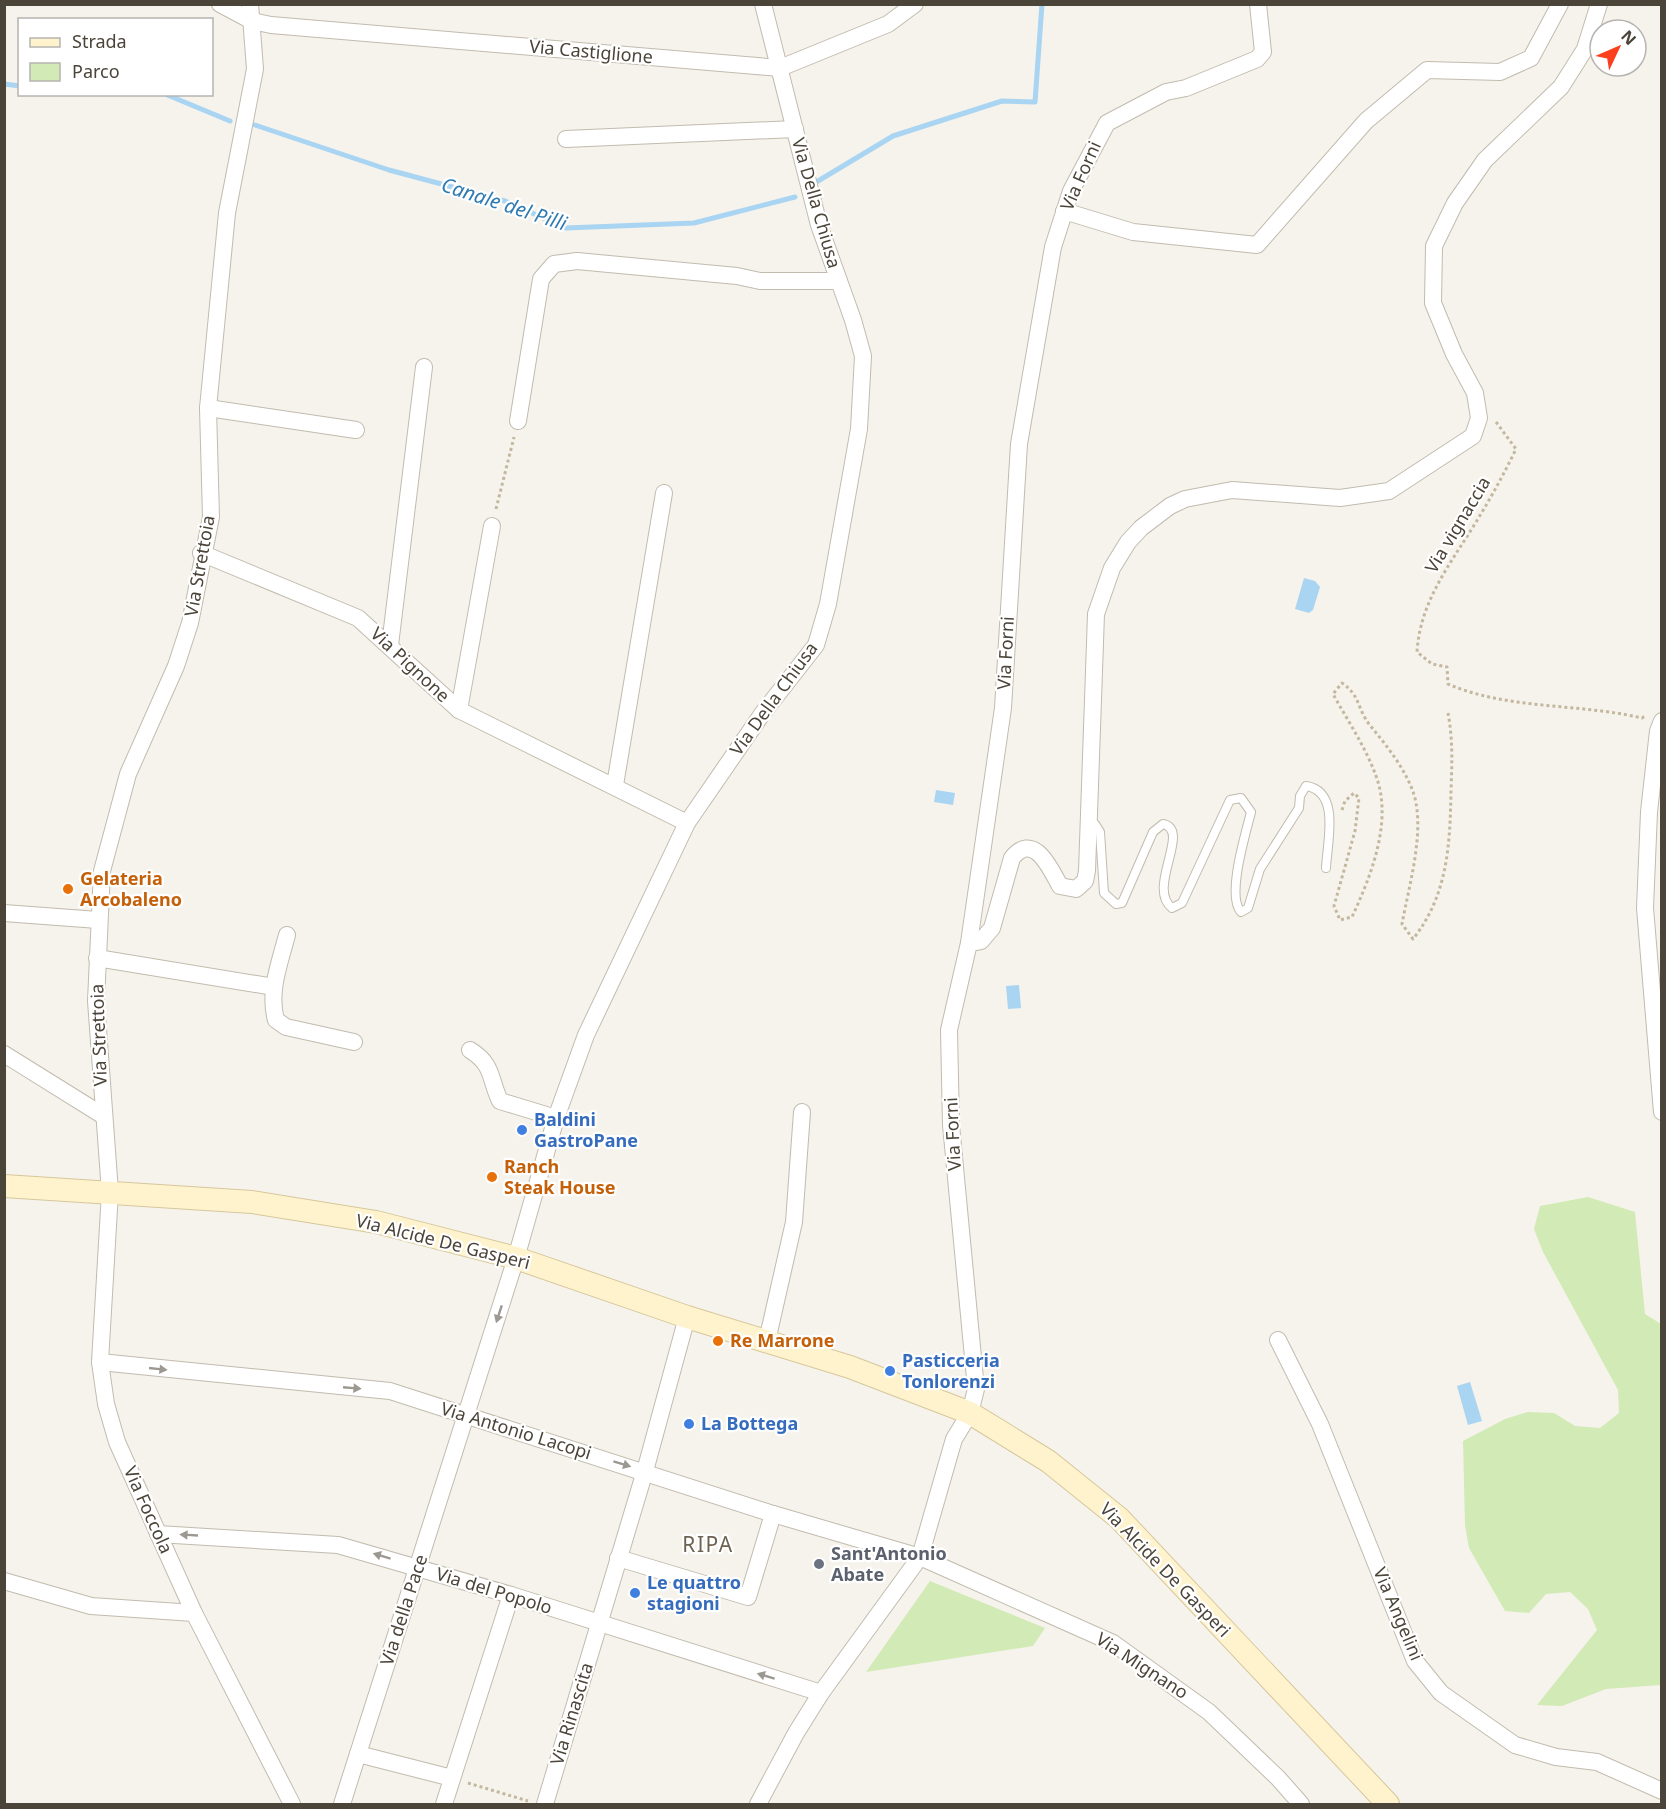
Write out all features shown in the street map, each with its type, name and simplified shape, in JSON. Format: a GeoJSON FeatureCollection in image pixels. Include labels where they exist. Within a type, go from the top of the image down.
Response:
{"type":"FeatureCollection","features":[{"type":"Feature","properties":{"kind":"main road","name":"Via Alcide De Gasperi"},"geometry":{"type":"LineString","coordinates":[[4,1186],[252,1202],[354,1218],[516,1258],[687,1317],[850,1367],[970,1413],[1048,1461],[1119,1518],[1388,1804]]}},
{"type":"Feature","properties":{"kind":"street","name":"Via Castiglione"},"geometry":{"type":"LineString","coordinates":[[220,4],[251,13],[272,25],[780,68],[888,24],[915,4]]}},
{"type":"Feature","properties":{"kind":"street","name":"Via Della Chiusa"},"geometry":{"type":"LineString","coordinates":[[516,1258],[556,1118],[586,1035],[687,823],[762,714],[816,645],[828,604],[859,429],[862,356],[819,225],[763,4]]}},
{"type":"Feature","properties":{"kind":"street","name":"Via Forni"},"geometry":{"type":"LineString","coordinates":[[970,1413],[976,1389],[951,1125],[949,1030],[969,943],[1007,672],[1011,539],[1019,444],[1053,247],[1064,211],[1097,138],[1107,123],[1134,106],[1166,92],[1186,88],[1257,59],[1263,52],[1258,4]]}},
{"type":"Feature","properties":{"kind":"street"},"geometry":{"type":"LineString","coordinates":[[1064,211],[1133,232],[1257,245],[1366,121],[1427,70],[1500,72],[1531,58],[1560,4]]}},
{"type":"Feature","properties":{"kind":"street"},"geometry":{"type":"LineString","coordinates":[[969,943],[981,940],[993,927],[1012,858],[1020,850],[1028,847],[1039,851],[1060,886],[1070,889],[1080,885],[1087,871],[1096,614],[1112,568],[1128,542],[1141,528],[1170,506],[1185,499],[1232,490],[1340,498],[1389,491],[1473,436],[1479,418],[1475,393],[1454,354],[1433,303],[1434,246],[1455,203],[1485,160],[1561,87],[1585,49],[1599,4]]}},
{"type":"Feature","properties":{"kind":"street","name":"Via Strettoia"},"geometry":{"type":"LineString","coordinates":[[110,1192],[102,1115],[96,1001],[102,871],[128,774],[176,666],[186,634],[201,553],[211,517],[208,408],[227,213],[255,69],[251,13]]}},
{"type":"Feature","properties":{"kind":"street"},"geometry":{"type":"LineString","coordinates":[[566,139],[795,129]]}},
{"type":"Feature","properties":{"kind":"street"},"geometry":{"type":"LineString","coordinates":[[518,421],[541,279],[554,264],[577,261],[737,276],[760,281],[838,281]]}},
{"type":"Feature","properties":{"kind":"street"},"geometry":{"type":"LineString","coordinates":[[390,645],[424,367]]}},
{"type":"Feature","properties":{"kind":"street"},"geometry":{"type":"LineString","coordinates":[[208,408],[356,430]]}},
{"type":"Feature","properties":{"kind":"street"},"geometry":{"type":"LineString","coordinates":[[615,786],[664,493]]}},
{"type":"Feature","properties":{"kind":"street"},"geometry":{"type":"LineString","coordinates":[[459,710],[492,525]]}},
{"type":"Feature","properties":{"kind":"street","name":"Via Pignone"},"geometry":{"type":"LineString","coordinates":[[201,553],[358,618],[459,710],[687,823]]}},
{"type":"Feature","properties":{"kind":"street"},"geometry":{"type":"LineString","coordinates":[[1657,717],[1658,731],[1649,812],[1645,895],[1662,1112]]}},
{"type":"Feature","properties":{"kind":"street"},"geometry":{"type":"LineString","coordinates":[[4,913],[98,920]]}},
{"type":"Feature","properties":{"kind":"street"},"geometry":{"type":"LineString","coordinates":[[287,934],[274,987],[273,1008],[276,1020],[286,1027],[354,1042]]}},
{"type":"Feature","properties":{"kind":"street"},"geometry":{"type":"LineString","coordinates":[[97,958],[274,987]]}},
{"type":"Feature","properties":{"kind":"street"},"geometry":{"type":"LineString","coordinates":[[470,1050],[482,1058],[491,1070],[500,1101],[556,1118]]}},
{"type":"Feature","properties":{"kind":"street"},"geometry":{"type":"LineString","coordinates":[[4,1053],[102,1115]]}},
{"type":"Feature","properties":{"kind":"street"},"geometry":{"type":"LineString","coordinates":[[767,1341],[794,1222],[802,1112]]}},
{"type":"Feature","properties":{"kind":"street","name":"Via Foccola"},"geometry":{"type":"LineString","coordinates":[[110,1192],[100,1362],[106,1404],[117,1442],[194,1613],[292,1804]]}},
{"type":"Feature","properties":{"kind":"street","name":"Via della Pace"},"geometry":{"type":"LineString","coordinates":[[342,1804],[516,1258]]}},
{"type":"Feature","properties":{"kind":"street","name":"Via Rinascita"},"geometry":{"type":"LineString","coordinates":[[537,1803],[599,1623],[645,1471],[687,1317]]}},
{"type":"Feature","properties":{"kind":"street","name":"Via Angelini"},"geometry":{"type":"LineString","coordinates":[[1278,1340],[1320,1424],[1414,1661],[1441,1693],[1515,1745],[1556,1757],[1597,1762],[1662,1791]]}},
{"type":"Feature","properties":{"kind":"street","name":"Via Antonio Lacopi"},"geometry":{"type":"LineString","coordinates":[[100,1362],[390,1391],[645,1471],[773,1514],[920,1557]]}},
{"type":"Feature","properties":{"kind":"street"},"geometry":{"type":"LineString","coordinates":[[758,1804],[796,1733],[822,1693],[920,1557],[954,1439],[970,1413]]}},
{"type":"Feature","properties":{"kind":"street"},"geometry":{"type":"LineString","coordinates":[[618,1558],[748,1597],[773,1514]]}},
{"type":"Feature","properties":{"kind":"street","name":"Via del Popolo"},"geometry":{"type":"LineString","coordinates":[[159,1533],[338,1545],[511,1595],[822,1693]]}},
{"type":"Feature","properties":{"kind":"street","name":"Via Mignano"},"geometry":{"type":"LineString","coordinates":[[920,1557],[1113,1643],[1209,1712],[1278,1778],[1301,1804]]}},
{"type":"Feature","properties":{"kind":"street"},"geometry":{"type":"LineString","coordinates":[[4,1581],[91,1606],[194,1613]]}},
{"type":"Feature","properties":{"kind":"street"},"geometry":{"type":"LineString","coordinates":[[444,1804],[511,1595]]}},
{"type":"Feature","properties":{"kind":"street"},"geometry":{"type":"LineString","coordinates":[[358,1754],[452,1778]]}},
{"type":"Feature","properties":{"kind":"lane"},"geometry":{"type":"LineString","coordinates":[[1088,824],[1095,824],[1100,832],[1104,892],[1116,904],[1122,903],[1153,832],[1163,824],[1168,825],[1172,830],[1174,842],[1162,887],[1167,904],[1172,908],[1182,903],[1230,800],[1241,798],[1251,812],[1235,890],[1236,907],[1241,912],[1248,908],[1260,869],[1299,808],[1302,790],[1306,786],[1312,787],[1325,798],[1329,812],[1326,868]]}},
{"type":"Feature","properties":{"kind":"path","name":"Via vignaccia"},"geometry":{"type":"LineString","coordinates":[[1476,410],[1497,423],[1516,449],[1497,489],[1452,555],[1435,589],[1419,627],[1417,652],[1432,663],[1447,667],[1448,684],[1466,692],[1525,704],[1612,711],[1642,718],[1657,717]]}},
{"type":"Feature","properties":{"kind":"path"},"geometry":{"type":"LineString","coordinates":[[492,525],[518,421]]}},
{"type":"Feature","properties":{"kind":"path"},"geometry":{"type":"LineString","coordinates":[[1342,812],[1345,801],[1354,793],[1359,798],[1355,831],[1334,906],[1340,920],[1352,917],[1363,893],[1380,837],[1383,805],[1377,776],[1333,694],[1342,683],[1354,691],[1366,720],[1395,758],[1413,790],[1419,827],[1401,924],[1413,939],[1425,924],[1440,888],[1450,848],[1454,762],[1448,713]]}},
{"type":"Feature","properties":{"kind":"path"},"geometry":{"type":"LineString","coordinates":[[452,1778],[537,1803]]}},
{"type":"Feature","properties":{"kind":"green space"},"geometry":{"type":"Polygon","coordinates":[[[1588,1197],[1635,1212],[1645,1314],[1661,1324],[1661,1685],[1606,1689],[1562,1706],[1537,1705],[1597,1630],[1588,1609],[1570,1592],[1546,1594],[1529,1613],[1505,1611],[1469,1548],[1465,1525],[1463,1441],[1505,1419],[1528,1412],[1554,1413],[1575,1426],[1600,1428],[1619,1413],[1618,1390],[1543,1252],[1534,1229],[1540,1206],[1588,1197]]]}},
{"type":"Feature","properties":{"kind":"green space"},"geometry":{"type":"Polygon","coordinates":[[[930,1581],[1045,1628],[1033,1646],[866,1672],[930,1581]]]}},
{"type":"Feature","properties":{"kind":"water"},"geometry":{"type":"Polygon","coordinates":[[[1304,578],[1315,581],[1320,587],[1313,610],[1309,613],[1295,609],[1304,578]]]}},
{"type":"Feature","properties":{"kind":"water"},"geometry":{"type":"Polygon","coordinates":[[[936,790],[955,793],[953,805],[934,802],[936,790]]]}},
{"type":"Feature","properties":{"kind":"water"},"geometry":{"type":"Polygon","coordinates":[[[1019,985],[1021,1008],[1008,1009],[1006,986],[1019,985]]]}},
{"type":"Feature","properties":{"kind":"water"},"geometry":{"type":"Polygon","coordinates":[[[1470,1382],[1482,1421],[1468,1425],[1457,1386],[1470,1382]]]}},
{"type":"Feature","properties":{"kind":"waterway","name":"Canale del Pilli"},"geometry":{"type":"LineString","coordinates":[[813,184],[893,136],[1002,101],[1035,102],[1042,4]]}},
{"type":"Feature","properties":{"kind":"waterway","name":"Canale del Pilli"},"geometry":{"type":"LineString","coordinates":[[4,84],[18,86]]}},
{"type":"Feature","properties":{"kind":"waterway","name":"Canale del Pilli"},"geometry":{"type":"LineString","coordinates":[[170,96],[230,121]]}},
{"type":"Feature","properties":{"kind":"waterway","name":"Canale del Pilli"},"geometry":{"type":"LineString","coordinates":[[255,125],[389,170],[505,201],[566,228],[694,223],[795,197]]}},
{"type":"Feature","properties":{"kind":"place","name":"Gelateria Arcobaleno"},"geometry":{"type":"Point","coordinates":[68,889]}},
{"type":"Feature","properties":{"kind":"place","name":"Baldini GastroPane"},"geometry":{"type":"Point","coordinates":[522,1130]}},
{"type":"Feature","properties":{"kind":"place","name":"Ranch Steak House"},"geometry":{"type":"Point","coordinates":[492,1177]}},
{"type":"Feature","properties":{"kind":"place","name":"Re Marrone"},"geometry":{"type":"Point","coordinates":[718,1341]}},
{"type":"Feature","properties":{"kind":"place","name":"Pasticceria Tonlorenzi"},"geometry":{"type":"Point","coordinates":[890,1371]}},
{"type":"Feature","properties":{"kind":"place","name":"La Bottega"},"geometry":{"type":"Point","coordinates":[689,1424]}},
{"type":"Feature","properties":{"kind":"place","name":"Sant'Antonio Abate"},"geometry":{"type":"Point","coordinates":[819,1564]}},
{"type":"Feature","properties":{"kind":"place","name":"Le quattro stagioni"},"geometry":{"type":"Point","coordinates":[635,1593]}},
{"type":"Feature","properties":{"kind":"district","name":"RIPA"},"geometry":{"type":"Point","coordinates":[708,1545]}}]}
